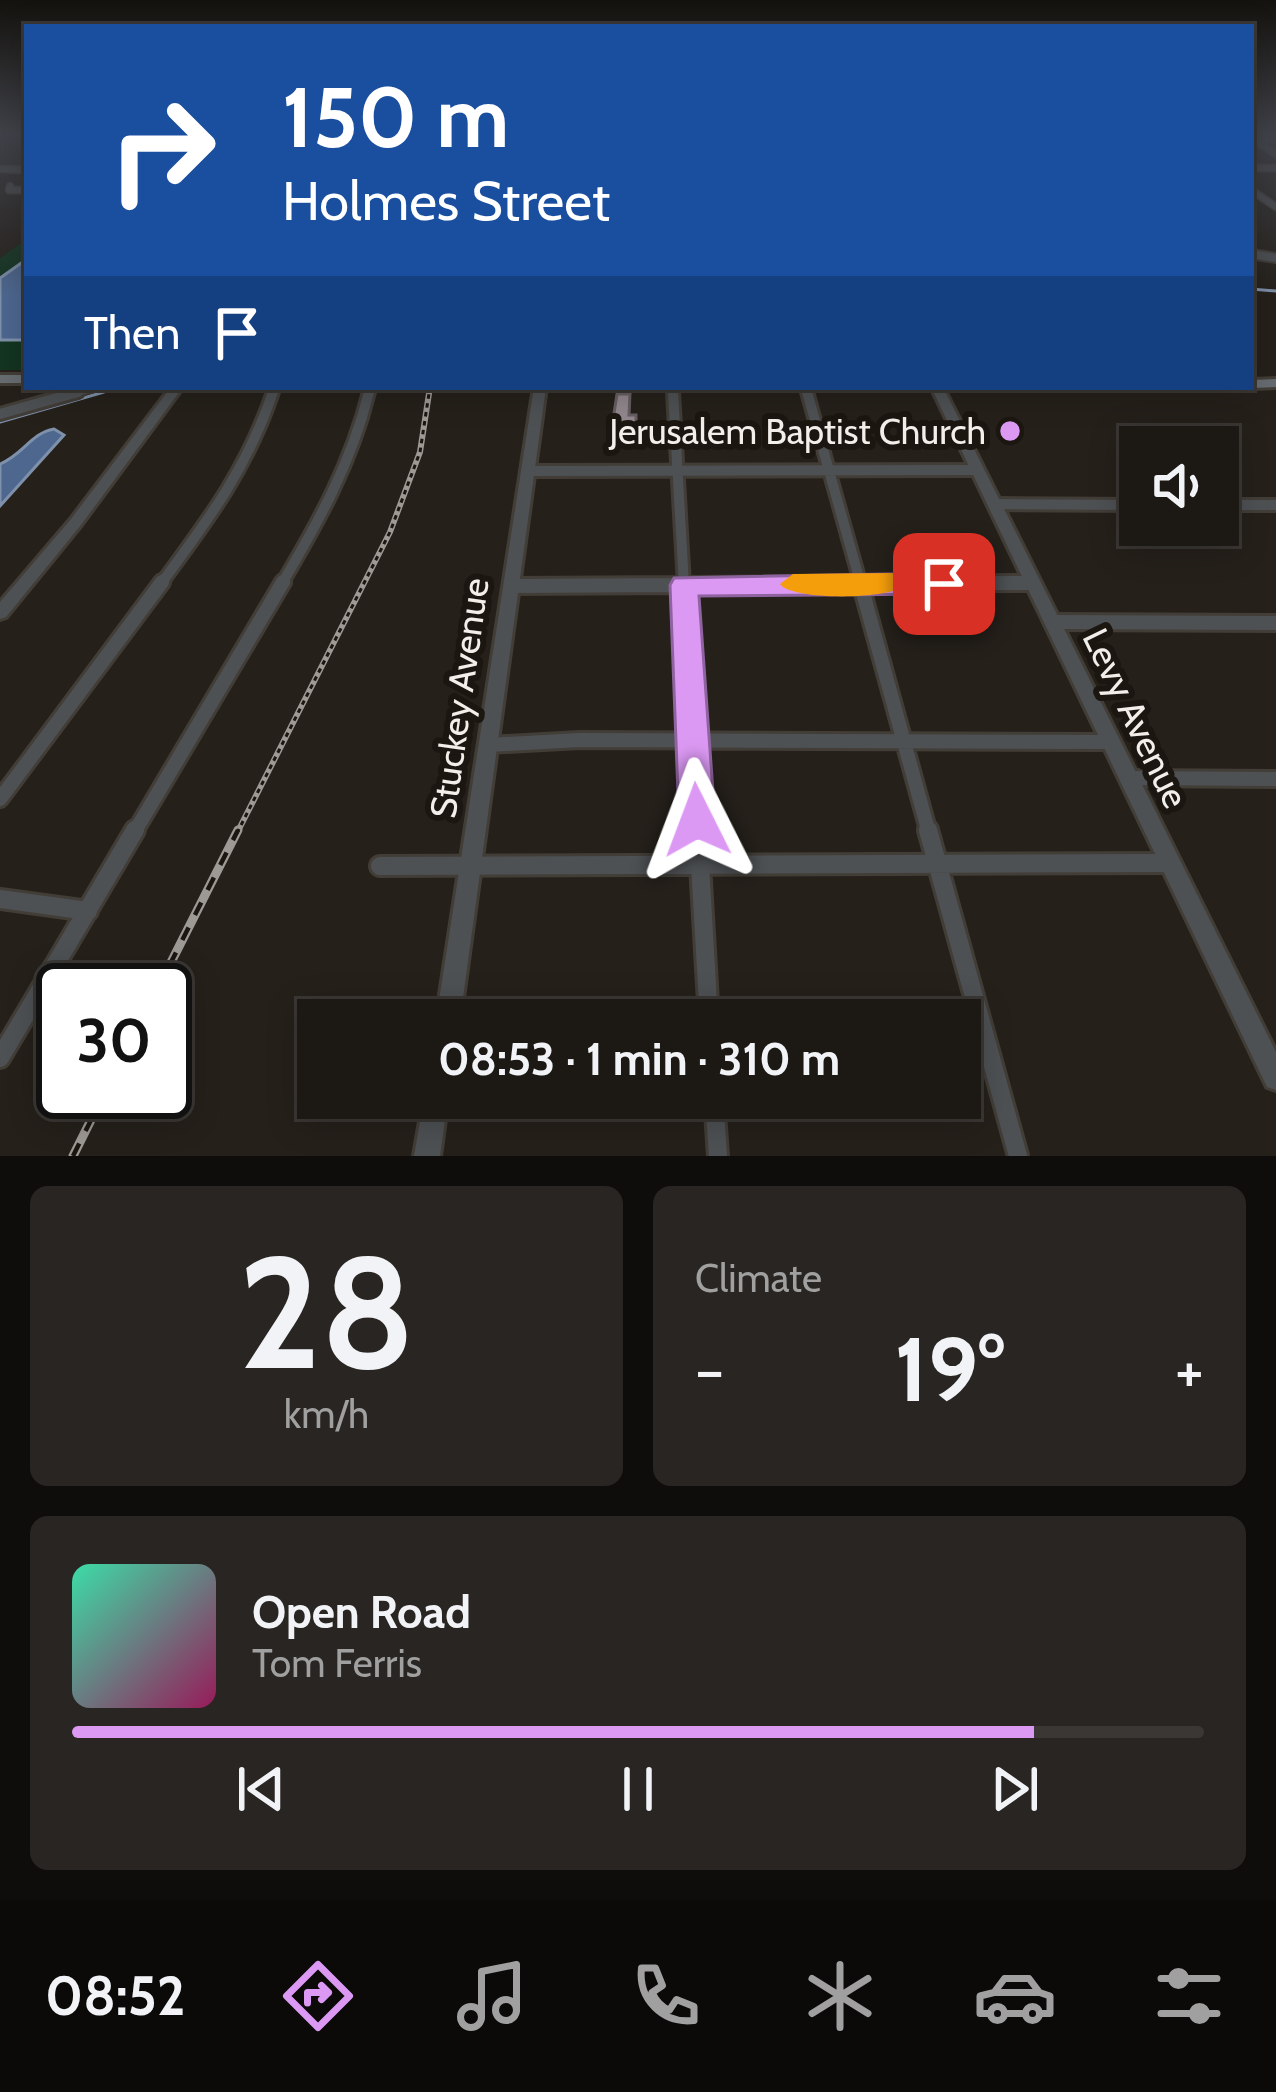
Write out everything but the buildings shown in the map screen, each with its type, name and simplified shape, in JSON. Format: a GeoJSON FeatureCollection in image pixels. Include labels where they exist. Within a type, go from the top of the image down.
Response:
{"type":"FeatureCollection","features":[{"type":"Feature","properties":{"kind":"street"},"geometry":{"type":"LineString","coordinates":[[0,414],[84,390]]}},
{"type":"Feature","properties":{"kind":"street"},"geometry":{"type":"LineString","coordinates":[[0,613],[76,522],[175,390]]}},
{"type":"Feature","properties":{"kind":"street"},"geometry":{"type":"LineString","coordinates":[[0,799],[229,493],[254,448],[274,390]]}},
{"type":"Feature","properties":{"kind":"street"},"geometry":{"type":"LineString","coordinates":[[0,1058],[332,500],[355,447],[369,390]]}},
{"type":"Feature","properties":{"kind":"street","name":"Stuckey Avenue"},"geometry":{"type":"LineString","coordinates":[[451,999],[540,390]]}},
{"type":"Feature","properties":{"kind":"street"},"geometry":{"type":"LineString","coordinates":[[674,390],[708,999]]}},
{"type":"Feature","properties":{"kind":"street"},"geometry":{"type":"LineString","coordinates":[[807,390],[1018,1156]]}},
{"type":"Feature","properties":{"kind":"street","name":"Levy Avenue"},"geometry":{"type":"LineString","coordinates":[[938,390],[1276,1078]]}},
{"type":"Feature","properties":{"kind":"street"},"geometry":{"type":"LineString","coordinates":[[528,471],[978,470]]}},
{"type":"Feature","properties":{"kind":"street"},"geometry":{"type":"LineString","coordinates":[[994,504],[1119,505]]}},
{"type":"Feature","properties":{"kind":"street"},"geometry":{"type":"LineString","coordinates":[[1239,505],[1276,505]]}},
{"type":"Feature","properties":{"kind":"street"},"geometry":{"type":"LineString","coordinates":[[512,586],[1033,583]]}},
{"type":"Feature","properties":{"kind":"street"},"geometry":{"type":"LineString","coordinates":[[1052,622],[1276,623]]}},
{"type":"Feature","properties":{"kind":"street"},"geometry":{"type":"LineString","coordinates":[[488,745],[692,740],[1111,742]]}},
{"type":"Feature","properties":{"kind":"street"},"geometry":{"type":"LineString","coordinates":[[1129,778],[1276,779]]}},
{"type":"Feature","properties":{"kind":"street"},"geometry":{"type":"LineString","coordinates":[[380,866],[1170,862]]}},
{"type":"Feature","properties":{"kind":"street"},"geometry":{"type":"LineString","coordinates":[[0,898],[88,911]]}},
{"type":"Feature","properties":{"kind":"street"},"geometry":{"type":"LineString","coordinates":[[428,1156],[433,1119]]}},
{"type":"Feature","properties":{"kind":"street"},"geometry":{"type":"LineString","coordinates":[[715,1119],[718,1156]]}},
{"type":"Feature","properties":{"kind":"green space"},"geometry":{"type":"Polygon","coordinates":[[[24,241],[24,370],[0,370],[0,258],[24,241]]]}},
{"type":"Feature","properties":{"kind":"water"},"geometry":{"type":"Polygon","coordinates":[[[24,261],[24,340],[0,340],[0,278],[24,261]]]}},
{"type":"Feature","properties":{"kind":"water"},"geometry":{"type":"Polygon","coordinates":[[[54,429],[64,435],[0,506],[0,464],[54,429]]]}},
{"type":"Feature","properties":{"kind":"waterway"},"geometry":{"type":"LineString","coordinates":[[1254,289],[1276,291]]}},
{"type":"Feature","properties":{"kind":"waterway"},"geometry":{"type":"LineString","coordinates":[[0,422],[104,392]]}},
{"type":"Feature","properties":{"kind":"railway"},"geometry":{"type":"LineString","coordinates":[[237,833],[390,532],[420,452],[430,390]]}},
{"type":"Feature","properties":{"kind":"railway"},"geometry":{"type":"LineString","coordinates":[[171,963],[238,830]]}},
{"type":"Feature","properties":{"kind":"railway"},"geometry":{"type":"LineString","coordinates":[[73,1156],[92,1119]]}},
{"type":"Feature","properties":{"kind":"slow traffic"},"geometry":{"type":"LineString","coordinates":[[793,584],[892,584]]}},
{"type":"Feature","properties":{"kind":"place","name":"Jerusalem Baptist Church"},"geometry":{"type":"Point","coordinates":[1010,431]}},
{"type":"Feature","properties":{"kind":"route"},"geometry":{"type":"LineString","coordinates":[[697,820],[684,585],[944,584]]}}]}
